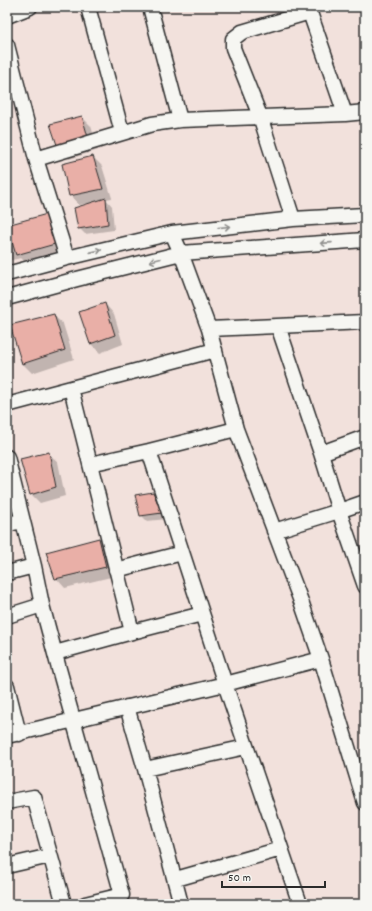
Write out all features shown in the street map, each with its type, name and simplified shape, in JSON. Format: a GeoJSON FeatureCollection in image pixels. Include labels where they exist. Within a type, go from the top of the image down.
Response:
{"type":"FeatureCollection","features":[{"type":"Feature","properties":{"kind":"street"},"geometry":{"type":"LineString","coordinates":[[7,16],[30,7]]}},
{"type":"Feature","properties":{"kind":"street"},"geometry":{"type":"LineString","coordinates":[[88,7],[122,132]]}},
{"type":"Feature","properties":{"kind":"street"},"geometry":{"type":"LineString","coordinates":[[150,7],[180,120]]}},
{"type":"Feature","properties":{"kind":"street"},"geometry":{"type":"LineString","coordinates":[[293,219],[260,116],[233,48],[234,39],[242,32],[309,9],[345,114]]}},
{"type":"Feature","properties":{"kind":"street"},"geometry":{"type":"LineString","coordinates":[[7,45],[36,159],[67,258]]}},
{"type":"Feature","properties":{"kind":"street"},"geometry":{"type":"LineString","coordinates":[[36,159],[152,124],[180,120],[365,112]]}},
{"type":"Feature","properties":{"kind":"street"},"geometry":{"type":"LineString","coordinates":[[7,274],[172,233],[293,219],[365,215]]}},
{"type":"Feature","properties":{"kind":"street"},"geometry":{"type":"LineString","coordinates":[[172,233],[209,329],[236,429],[302,604],[364,795]]}},
{"type":"Feature","properties":{"kind":"street"},"geometry":{"type":"LineString","coordinates":[[7,298],[180,254],[365,240]]}},
{"type":"Feature","properties":{"kind":"street"},"geometry":{"type":"LineString","coordinates":[[209,329],[365,322]]}},
{"type":"Feature","properties":{"kind":"street"},"geometry":{"type":"LineString","coordinates":[[278,326],[322,453],[339,511],[365,586]]}},
{"type":"Feature","properties":{"kind":"street"},"geometry":{"type":"LineString","coordinates":[[7,405],[215,350]]}},
{"type":"Feature","properties":{"kind":"street"},"geometry":{"type":"LineString","coordinates":[[71,388],[132,632]]}},
{"type":"Feature","properties":{"kind":"street"},"geometry":{"type":"LineString","coordinates":[[90,464],[236,429]]}},
{"type":"Feature","properties":{"kind":"street"},"geometry":{"type":"LineString","coordinates":[[322,453],[365,437]]}},
{"type":"Feature","properties":{"kind":"street"},"geometry":{"type":"LineString","coordinates":[[149,451],[225,684],[300,904]]}},
{"type":"Feature","properties":{"kind":"street"},"geometry":{"type":"LineString","coordinates":[[7,457],[42,605],[123,900],[85,904]]}},
{"type":"Feature","properties":{"kind":"street"},"geometry":{"type":"LineString","coordinates":[[274,531],[365,502]]}},
{"type":"Feature","properties":{"kind":"street"},"geometry":{"type":"LineString","coordinates":[[7,524],[22,521]]}},
{"type":"Feature","properties":{"kind":"street"},"geometry":{"type":"LineString","coordinates":[[116,570],[182,553]]}},
{"type":"Feature","properties":{"kind":"street"},"geometry":{"type":"LineString","coordinates":[[7,573],[34,566]]}},
{"type":"Feature","properties":{"kind":"street"},"geometry":{"type":"LineString","coordinates":[[7,616],[42,605]]}},
{"type":"Feature","properties":{"kind":"street"},"geometry":{"type":"LineString","coordinates":[[55,653],[202,614]]}},
{"type":"Feature","properties":{"kind":"street"},"geometry":{"type":"LineString","coordinates":[[7,687],[13,735],[225,684],[321,659]]}},
{"type":"Feature","properties":{"kind":"street"},"geometry":{"type":"LineString","coordinates":[[127,707],[182,904]]}},
{"type":"Feature","properties":{"kind":"street"},"geometry":{"type":"LineString","coordinates":[[145,769],[246,747]]}},
{"type":"Feature","properties":{"kind":"street"},"geometry":{"type":"LineString","coordinates":[[7,802],[34,796],[64,904]]}},
{"type":"Feature","properties":{"kind":"street"},"geometry":{"type":"LineString","coordinates":[[176,879],[281,848]]}},
{"type":"Feature","properties":{"kind":"street"},"geometry":{"type":"LineString","coordinates":[[7,866],[50,856]]}},
{"type":"Feature","properties":{"kind":"building"},"geometry":{"type":"Polygon","coordinates":[[[82,116],[89,141],[59,151],[50,124],[82,116]]]}},
{"type":"Feature","properties":{"kind":"building"},"geometry":{"type":"Polygon","coordinates":[[[93,156],[103,189],[69,196],[62,164],[93,156]]]}},
{"type":"Feature","properties":{"kind":"building"},"geometry":{"type":"Polygon","coordinates":[[[106,198],[108,224],[78,229],[74,208],[106,198]]]}},
{"type":"Feature","properties":{"kind":"building"},"geometry":{"type":"Polygon","coordinates":[[[47,214],[55,244],[16,255],[7,225],[47,214]]]}},
{"type":"Feature","properties":{"kind":"building"},"geometry":{"type":"Polygon","coordinates":[[[7,233],[11,249],[7,250],[7,233]]]}},
{"type":"Feature","properties":{"kind":"building"},"geometry":{"type":"Polygon","coordinates":[[[105,303],[115,335],[90,344],[79,312],[105,303]]]}},
{"type":"Feature","properties":{"kind":"building"},"geometry":{"type":"Polygon","coordinates":[[[54,314],[65,350],[22,364],[10,325],[54,314]]]}},
{"type":"Feature","properties":{"kind":"building"},"geometry":{"type":"Polygon","coordinates":[[[49,452],[56,487],[30,495],[20,459],[49,452]]]}},
{"type":"Feature","properties":{"kind":"building"},"geometry":{"type":"Polygon","coordinates":[[[7,487],[12,510],[7,511],[7,487]]]}},
{"type":"Feature","properties":{"kind":"building"},"geometry":{"type":"Polygon","coordinates":[[[153,492],[162,513],[140,516],[135,495],[153,492]]]}},
{"type":"Feature","properties":{"kind":"building"},"geometry":{"type":"Polygon","coordinates":[[[99,538],[106,567],[55,579],[46,552],[99,538]]]}}]}
